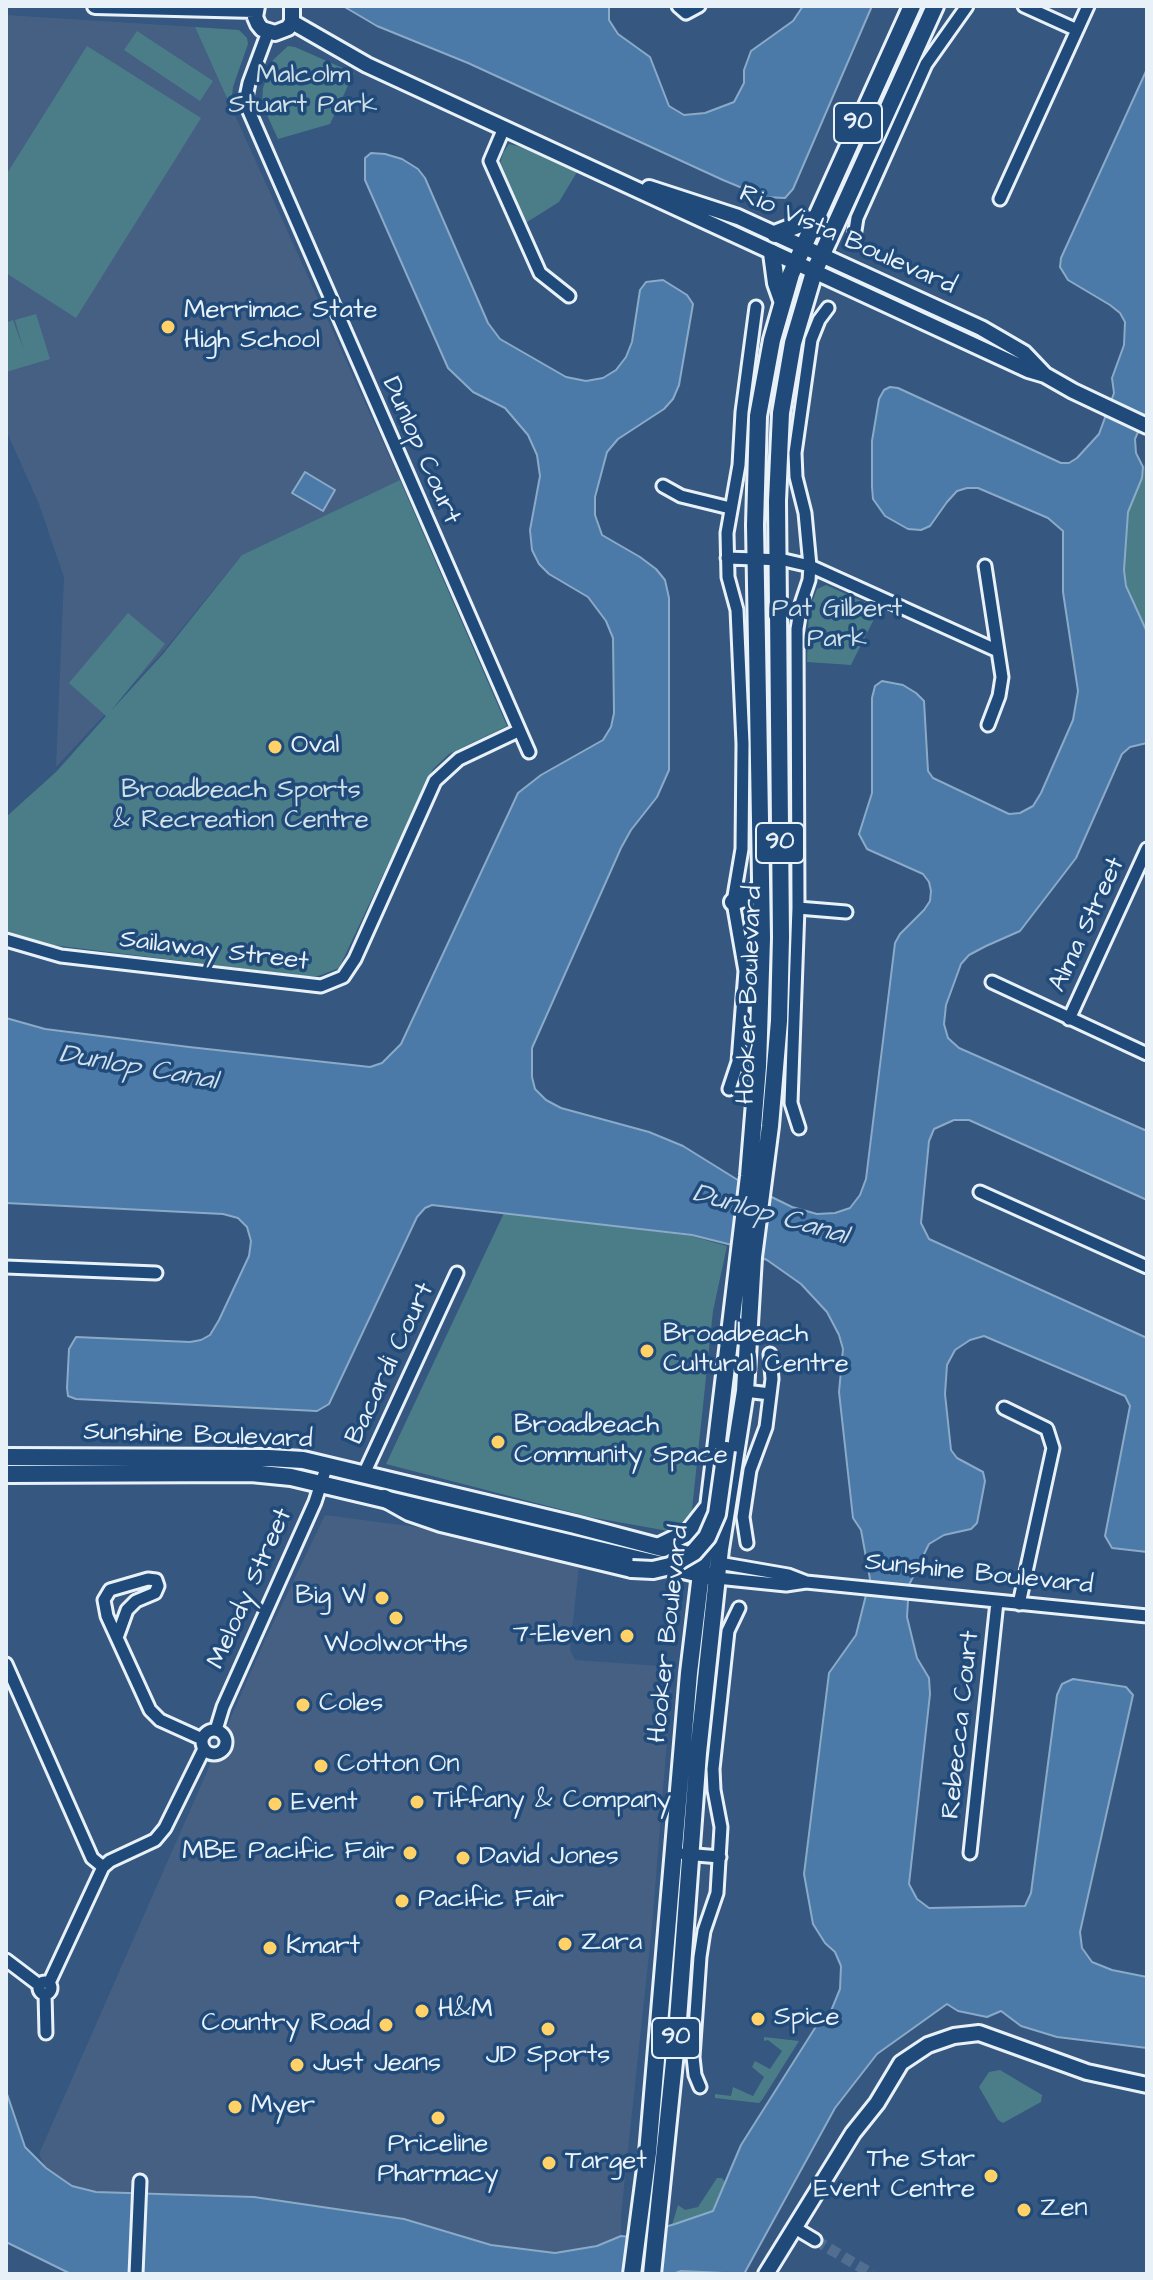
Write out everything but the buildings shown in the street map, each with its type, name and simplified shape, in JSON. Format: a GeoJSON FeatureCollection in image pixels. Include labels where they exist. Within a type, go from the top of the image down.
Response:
{"type":"FeatureCollection","features":[{"type":"Feature","properties":{"kind":"main road","name":"Hooker Boulevard"},"geometry":{"type":"LineString","coordinates":[[755,1181],[762,914],[755,559],[758,416],[782,300],[815,218],[912,6]]}},
{"type":"Feature","properties":{"kind":"main road","name":"Hooker Boulevard"},"geometry":{"type":"LineString","coordinates":[[710,1569],[708,1507],[755,1181],[773,1093],[780,982],[777,464],[782,403],[793,343],[814,272],[935,6]]}},
{"type":"Feature","properties":{"kind":"main road"},"geometry":{"type":"LineString","coordinates":[[775,234],[815,218]]}},
{"type":"Feature","properties":{"kind":"main road"},"geometry":{"type":"LineString","coordinates":[[772,253],[782,300]]}},
{"type":"Feature","properties":{"kind":"main road"},"geometry":{"type":"LineString","coordinates":[[733,902],[750,896],[761,887]]}},
{"type":"Feature","properties":{"kind":"main road"},"geometry":{"type":"LineString","coordinates":[[733,902],[762,914]]}},
{"type":"Feature","properties":{"kind":"main road","name":"Hooker Boulevard"},"geometry":{"type":"LineString","coordinates":[[632,2274],[682,1854],[710,1569],[745,1391],[748,1341],[746,1256]]}},
{"type":"Feature","properties":{"kind":"main road"},"geometry":{"type":"LineString","coordinates":[[384,1498],[422,1517],[632,1569],[653,1570],[670,1566],[694,1552],[711,1529],[717,1514],[738,1366],[748,1341]]}},
{"type":"Feature","properties":{"kind":"main road","name":"Sunshine Boulevard"},"geometry":{"type":"LineString","coordinates":[[6,1457],[269,1458],[327,1465],[660,1546],[710,1569]]}},
{"type":"Feature","properties":{"kind":"main road","name":"Sunshine Boulevard"},"geometry":{"type":"LineString","coordinates":[[6,1474],[251,1473],[291,1477],[710,1569]]}},
{"type":"Feature","properties":{"kind":"main road"},"geometry":{"type":"LineString","coordinates":[[660,1546],[689,1532],[708,1507]]}},
{"type":"Feature","properties":{"kind":"main road","name":"Hooker Boulevard"},"geometry":{"type":"LineString","coordinates":[[652,2274],[682,1854]]}},
{"type":"Feature","properties":{"kind":"street"},"geometry":{"type":"LineString","coordinates":[[95,6],[256,8],[258,24],[268,32],[282,32],[292,22],[292,6]]}},
{"type":"Feature","properties":{"kind":"street"},"geometry":{"type":"LineString","coordinates":[[678,6],[688,13],[699,6]]}},
{"type":"Feature","properties":{"kind":"street"},"geometry":{"type":"LineString","coordinates":[[901,29],[904,6]]}},
{"type":"Feature","properties":{"kind":"street"},"geometry":{"type":"LineString","coordinates":[[854,237],[857,218],[926,64],[967,6]]}},
{"type":"Feature","properties":{"kind":"street"},"geometry":{"type":"LineString","coordinates":[[1024,6],[1077,30]]}},
{"type":"Feature","properties":{"kind":"street"},"geometry":{"type":"LineString","coordinates":[[1000,199],[1088,6]]}},
{"type":"Feature","properties":{"kind":"street","name":"Rio Vista Boulevard"},"geometry":{"type":"LineString","coordinates":[[292,22],[367,65],[772,253],[1045,375],[1145,425]]}},
{"type":"Feature","properties":{"kind":"street","name":"Dunlop Court"},"geometry":{"type":"LineString","coordinates":[[268,32],[245,102],[529,752]]}},
{"type":"Feature","properties":{"kind":"street"},"geometry":{"type":"LineString","coordinates":[[504,128],[490,161],[540,273],[569,296]]}},
{"type":"Feature","properties":{"kind":"street","name":"Rio Vista Boulevard"},"geometry":{"type":"LineString","coordinates":[[614,178],[715,208],[822,254],[981,328],[1024,353],[1045,375]]}},
{"type":"Feature","properties":{"kind":"street","name":"Hooker Boulevard"},"geometry":{"type":"LineString","coordinates":[[729,1089],[738,1062],[745,971],[743,951],[734,922],[733,902],[742,849],[743,744],[737,610],[728,577],[727,558],[730,508],[739,465],[742,412],[756,307]]}},
{"type":"Feature","properties":{"kind":"street","name":"Hooker Boulevard"},"geometry":{"type":"LineString","coordinates":[[799,1128],[791,1103],[798,908],[797,629],[810,566],[795,453],[811,340],[828,308]]}},
{"type":"Feature","properties":{"kind":"street"},"geometry":{"type":"LineString","coordinates":[[663,486],[681,496],[730,508]]}},
{"type":"Feature","properties":{"kind":"street"},"geometry":{"type":"LineString","coordinates":[[727,558],[777,560],[810,566],[998,651]]}},
{"type":"Feature","properties":{"kind":"street"},"geometry":{"type":"LineString","coordinates":[[985,566],[1002,677],[999,696],[988,725]]}},
{"type":"Feature","properties":{"kind":"street","name":"Sailaway Street"},"geometry":{"type":"LineString","coordinates":[[6,940],[61,956],[321,986],[343,977],[355,959],[435,781],[459,759],[518,731]]}},
{"type":"Feature","properties":{"kind":"street","name":"Alma Street"},"geometry":{"type":"LineString","coordinates":[[1069,1019],[1147,849]]}},
{"type":"Feature","properties":{"kind":"street"},"geometry":{"type":"LineString","coordinates":[[798,908],[846,912]]}},
{"type":"Feature","properties":{"kind":"street"},"geometry":{"type":"LineString","coordinates":[[992,982],[1147,1054]]}},
{"type":"Feature","properties":{"kind":"street"},"geometry":{"type":"LineString","coordinates":[[980,1192],[1147,1267]]}},
{"type":"Feature","properties":{"kind":"street"},"geometry":{"type":"LineString","coordinates":[[6,1267],[156,1273]]}},
{"type":"Feature","properties":{"kind":"street","name":"Bacardi Court"},"geometry":{"type":"LineString","coordinates":[[364,1474],[457,1273]]}},
{"type":"Feature","properties":{"kind":"street"},"geometry":{"type":"LineString","coordinates":[[747,1543],[743,1517],[748,1477],[766,1427],[772,1379],[770,1354]]}},
{"type":"Feature","properties":{"kind":"street"},"geometry":{"type":"LineString","coordinates":[[745,1391],[770,1394]]}},
{"type":"Feature","properties":{"kind":"street"},"geometry":{"type":"LineString","coordinates":[[1004,1408],[1047,1429],[1053,1448],[1019,1604]]}},
{"type":"Feature","properties":{"kind":"street","name":"Melody Street"},"geometry":{"type":"LineString","coordinates":[[216,1730],[228,1695],[327,1465]]}},
{"type":"Feature","properties":{"kind":"street","name":"Sunshine Boulevard"},"geometry":{"type":"LineString","coordinates":[[710,1569],[786,1585],[806,1582],[1147,1616]]}},
{"type":"Feature","properties":{"kind":"street"},"geometry":{"type":"LineString","coordinates":[[46,2033],[44,1987],[103,1867],[155,1840],[165,1828],[203,1744],[206,1733],[216,1730],[226,1739],[223,1750],[214,1754],[203,1744],[160,1720],[150,1710],[107,1616],[104,1600],[110,1590],[148,1579],[156,1580],[158,1586],[155,1593],[136,1601],[127,1610],[118,1635]]}},
{"type":"Feature","properties":{"kind":"street","name":"Rebecca Court"},"geometry":{"type":"LineString","coordinates":[[970,1853],[997,1602]]}},
{"type":"Feature","properties":{"kind":"street"},"geometry":{"type":"LineString","coordinates":[[700,2087],[693,2066],[700,1957],[704,1931],[717,1893],[720,1857],[721,1827],[713,1769],[728,1631],[739,1608]]}},
{"type":"Feature","properties":{"kind":"street"},"geometry":{"type":"LineString","coordinates":[[6,1664],[92,1858],[103,1867]]}},
{"type":"Feature","properties":{"kind":"street"},"geometry":{"type":"LineString","coordinates":[[682,1854],[720,1857]]}},
{"type":"Feature","properties":{"kind":"street"},"geometry":{"type":"LineString","coordinates":[[6,1960],[44,1987]]}},
{"type":"Feature","properties":{"kind":"street"},"geometry":{"type":"LineString","coordinates":[[766,2274],[901,2063],[916,2051],[941,2039],[968,2033],[990,2035],[1087,2072],[1147,2085]]}},
{"type":"Feature","properties":{"kind":"street"},"geometry":{"type":"LineString","coordinates":[[136,2274],[140,2186]]}},
{"type":"Feature","properties":{"kind":"street"},"geometry":{"type":"LineString","coordinates":[[795,2228],[815,2240]]}},
{"type":"Feature","properties":{"kind":"shaded area","name":"Merrimac State High School"},"geometry":{"type":"Polygon","coordinates":[[[6,15],[195,27],[400,480],[242,555],[161,654],[56,767],[64,577],[39,504],[6,430],[6,15]]]}},
{"type":"Feature","properties":{"kind":"shaded area","name":"Pacific Fair"},"geometry":{"type":"Polygon","coordinates":[[[325,1515],[439,1530],[579,1565],[570,1650],[575,1660],[673,1667],[652,1926],[621,2236],[598,2246],[555,2253],[529,2251],[491,2245],[404,2219],[254,2197],[96,2192],[72,2186],[46,2168],[39,2154],[264,1642],[325,1515]]]}},
{"type":"Feature","properties":{"kind":"green space"},"geometry":{"type":"Polygon","coordinates":[[[195,27],[239,30],[247,38],[248,44],[233,87],[231,107],[195,27]]]}},
{"type":"Feature","properties":{"kind":"green space"},"geometry":{"type":"Polygon","coordinates":[[[137,31],[213,81],[200,101],[124,50],[137,31]]]}},
{"type":"Feature","properties":{"kind":"green space"},"geometry":{"type":"Polygon","coordinates":[[[87,46],[201,118],[76,318],[6,273],[6,175],[87,46]]]}},
{"type":"Feature","properties":{"kind":"green space","name":"Malcolm Stuart Park"},"geometry":{"type":"Polygon","coordinates":[[[288,46],[354,73],[330,124],[278,139],[262,104],[263,88],[273,60],[288,46]]]}},
{"type":"Feature","properties":{"kind":"green space"},"geometry":{"type":"Polygon","coordinates":[[[509,144],[577,172],[559,202],[524,224],[500,164],[509,144]]]}},
{"type":"Feature","properties":{"kind":"green space"},"geometry":{"type":"Polygon","coordinates":[[[36,314],[50,359],[6,372],[6,323],[13,320],[24,351],[15,320],[36,314]]]}},
{"type":"Feature","properties":{"kind":"green space"},"geometry":{"type":"Polygon","coordinates":[[[1147,453],[1147,632],[1126,586],[1124,570],[1128,512],[1142,478],[1147,453]]]}},
{"type":"Feature","properties":{"kind":"green space","name":"Broadbeach Sports & Recreation Centre"},"geometry":{"type":"Polygon","coordinates":[[[400,480],[507,726],[449,754],[433,769],[339,968],[318,976],[304,976],[52,945],[6,931],[6,817],[56,772],[106,716],[69,683],[128,613],[165,644],[110,712],[163,654],[242,555],[400,480]]]}},
{"type":"Feature","properties":{"kind":"green space","name":"Pat Gilbert Park"},"geometry":{"type":"Polygon","coordinates":[[[826,585],[879,609],[851,665],[807,662],[809,611],[817,589],[826,585]]]}},
{"type":"Feature","properties":{"kind":"green space"},"geometry":{"type":"Polygon","coordinates":[[[504,1213],[691,1236],[727,1246],[713,1311],[691,1519],[686,1525],[668,1531],[590,1517],[386,1464],[504,1213]]]}},
{"type":"Feature","properties":{"kind":"green space"},"geometry":{"type":"Polygon","coordinates":[[[764,2037],[799,2041],[762,2100],[759,2103],[715,2098],[715,2094],[731,2096],[733,2087],[753,2096],[764,2077],[752,2067],[755,2061],[770,2069],[782,2051],[768,2040],[764,2041],[764,2037]]]}},
{"type":"Feature","properties":{"kind":"green space"},"geometry":{"type":"Polygon","coordinates":[[[1000,2070],[1042,2095],[1041,2102],[1003,2123],[998,2120],[979,2087],[989,2072],[1000,2070]]]}},
{"type":"Feature","properties":{"kind":"green space"},"geometry":{"type":"Polygon","coordinates":[[[717,2178],[725,2182],[713,2211],[672,2225],[678,2205],[685,2210],[698,2207],[717,2178]]]}},
{"type":"Feature","properties":{"kind":"water"},"geometry":{"type":"Polygon","coordinates":[[[343,6],[609,6],[609,20],[618,34],[650,57],[669,106],[684,115],[705,113],[734,102],[744,83],[744,70],[751,51],[793,21],[803,6],[872,6],[793,189],[785,198],[764,197],[723,180],[468,63],[377,26],[343,6]]]}},
{"type":"Feature","properties":{"kind":"water","name":"Dunlop Canal"},"geometry":{"type":"Polygon","coordinates":[[[1147,69],[1147,411],[1135,439],[1136,453],[1143,467],[1142,478],[1128,512],[1124,570],[1126,586],[1147,632],[1147,743],[1130,747],[1122,754],[1076,858],[1020,931],[969,955],[961,964],[946,1005],[944,1024],[948,1038],[959,1048],[1147,1131],[1147,1200],[969,1120],[954,1120],[934,1129],[929,1141],[921,1223],[929,1239],[1147,1338],[1147,1552],[1112,1548],[1105,1536],[1130,1406],[1125,1396],[984,1336],[970,1340],[955,1350],[947,1365],[945,1394],[951,1450],[957,1458],[983,1472],[985,1481],[977,1523],[971,1529],[944,1535],[929,1544],[909,1585],[907,1617],[917,1658],[929,1678],[930,1694],[909,1884],[917,1899],[929,1908],[1025,1906],[1031,1893],[1057,1695],[1062,1684],[1073,1679],[1126,1687],[1133,1695],[1080,1932],[1082,1948],[1092,1962],[1112,1970],[1147,1977],[1147,2048],[1057,2037],[1021,2026],[1001,2011],[987,2017],[958,2011],[947,2004],[877,2054],[835,2108],[744,2274],[681,2271],[673,2274],[71,2274],[6,2242],[6,2091],[25,2147],[46,2168],[72,2186],[96,2192],[254,2197],[404,2219],[491,2245],[555,2253],[597,2246],[621,2236],[631,2237],[675,2224],[713,2211],[741,2145],[815,2028],[831,2011],[840,1989],[841,1966],[835,1952],[813,1924],[804,1874],[829,1673],[856,1635],[870,1579],[861,1530],[853,1518],[839,1392],[843,1349],[827,1312],[801,1284],[767,1260],[732,1245],[692,1235],[432,1205],[417,1217],[329,1404],[317,1411],[76,1399],[68,1396],[67,1388],[69,1349],[76,1337],[190,1342],[210,1335],[249,1256],[251,1241],[247,1227],[238,1218],[223,1214],[6,1203],[6,1018],[45,1029],[189,1047],[370,1067],[382,1063],[401,1044],[518,793],[541,775],[603,740],[611,727],[614,713],[613,638],[606,621],[588,597],[549,574],[532,550],[530,530],[540,476],[537,455],[528,435],[505,408],[473,392],[448,368],[365,180],[365,158],[371,153],[385,154],[402,159],[418,169],[425,178],[488,323],[500,339],[566,377],[586,381],[603,378],[616,370],[632,342],[640,290],[646,282],[663,280],[687,295],[693,304],[679,385],[673,399],[664,409],[618,439],[607,452],[595,497],[595,515],[602,535],[640,557],[665,580],[669,598],[669,770],[657,797],[621,848],[532,1048],[532,1077],[535,1089],[561,1108],[649,1132],[683,1146],[741,1182],[792,1207],[817,1214],[835,1213],[850,1208],[860,1195],[866,1179],[895,943],[924,910],[930,901],[931,891],[923,874],[867,849],[859,834],[872,793],[872,698],[875,686],[882,681],[903,685],[924,701],[928,771],[933,778],[1009,814],[1020,813],[1033,806],[1041,793],[1073,720],[1078,691],[1063,592],[1063,531],[1048,518],[978,488],[957,491],[930,526],[921,530],[908,529],[885,516],[873,499],[872,487],[872,441],[879,399],[884,390],[898,388],[1061,463],[1077,458],[1099,434],[1114,393],[1112,378],[1124,345],[1125,322],[1110,305],[1068,280],[1060,267],[1061,258],[1147,69]]]}},
{"type":"Feature","properties":{"kind":"water"},"geometry":{"type":"Polygon","coordinates":[[[305,472],[335,490],[323,511],[292,493],[305,472]]]}},
{"type":"Feature","properties":{"kind":"tunnel"},"geometry":{"type":"LineString","coordinates":[[815,2240],[872,2274]]}},
{"type":"Feature","properties":{"kind":"place","name":"Merrimac State High School"},"geometry":{"type":"Point","coordinates":[168,327]}},
{"type":"Feature","properties":{"kind":"place","name":"Oval"},"geometry":{"type":"Point","coordinates":[275,747]}},
{"type":"Feature","properties":{"kind":"place","name":"Broadbeach Cultural Centre"},"geometry":{"type":"Point","coordinates":[647,1351]}},
{"type":"Feature","properties":{"kind":"place","name":"Broadbeach Community Space"},"geometry":{"type":"Point","coordinates":[498,1442]}},
{"type":"Feature","properties":{"kind":"place","name":"Big W"},"geometry":{"type":"Point","coordinates":[382,1598]}},
{"type":"Feature","properties":{"kind":"place","name":"Woolworths"},"geometry":{"type":"Point","coordinates":[396,1618]}},
{"type":"Feature","properties":{"kind":"place","name":"7-Eleven"},"geometry":{"type":"Point","coordinates":[627,1636]}},
{"type":"Feature","properties":{"kind":"place","name":"Coles"},"geometry":{"type":"Point","coordinates":[303,1705]}},
{"type":"Feature","properties":{"kind":"place","name":"Cotton On"},"geometry":{"type":"Point","coordinates":[321,1766]}},
{"type":"Feature","properties":{"kind":"place","name":"Tiffany & Company"},"geometry":{"type":"Point","coordinates":[417,1802]}},
{"type":"Feature","properties":{"kind":"place","name":"Event"},"geometry":{"type":"Point","coordinates":[275,1804]}},
{"type":"Feature","properties":{"kind":"place","name":"MBE Pacific Fair"},"geometry":{"type":"Point","coordinates":[410,1853]}},
{"type":"Feature","properties":{"kind":"place","name":"David Jones"},"geometry":{"type":"Point","coordinates":[463,1858]}},
{"type":"Feature","properties":{"kind":"place","name":"Pacific Fair"},"geometry":{"type":"Point","coordinates":[402,1901]}},
{"type":"Feature","properties":{"kind":"place","name":"Zara"},"geometry":{"type":"Point","coordinates":[565,1944]}},
{"type":"Feature","properties":{"kind":"place","name":"Kmart"},"geometry":{"type":"Point","coordinates":[270,1948]}},
{"type":"Feature","properties":{"kind":"place","name":"H&M"},"geometry":{"type":"Point","coordinates":[422,2011]}},
{"type":"Feature","properties":{"kind":"place","name":"Spice"},"geometry":{"type":"Point","coordinates":[758,2019]}},
{"type":"Feature","properties":{"kind":"place","name":"Country Road"},"geometry":{"type":"Point","coordinates":[386,2025]}},
{"type":"Feature","properties":{"kind":"place","name":"JD Sports"},"geometry":{"type":"Point","coordinates":[548,2029]}},
{"type":"Feature","properties":{"kind":"place","name":"Just Jeans"},"geometry":{"type":"Point","coordinates":[297,2065]}},
{"type":"Feature","properties":{"kind":"place","name":"Myer"},"geometry":{"type":"Point","coordinates":[235,2107]}},
{"type":"Feature","properties":{"kind":"place","name":"Priceline Pharmacy"},"geometry":{"type":"Point","coordinates":[438,2118]}},
{"type":"Feature","properties":{"kind":"place","name":"Target"},"geometry":{"type":"Point","coordinates":[549,2163]}},
{"type":"Feature","properties":{"kind":"place","name":"The Star Event Centre"},"geometry":{"type":"Point","coordinates":[991,2176]}},
{"type":"Feature","properties":{"kind":"place","name":"Zen"},"geometry":{"type":"Point","coordinates":[1024,2210]}}]}
